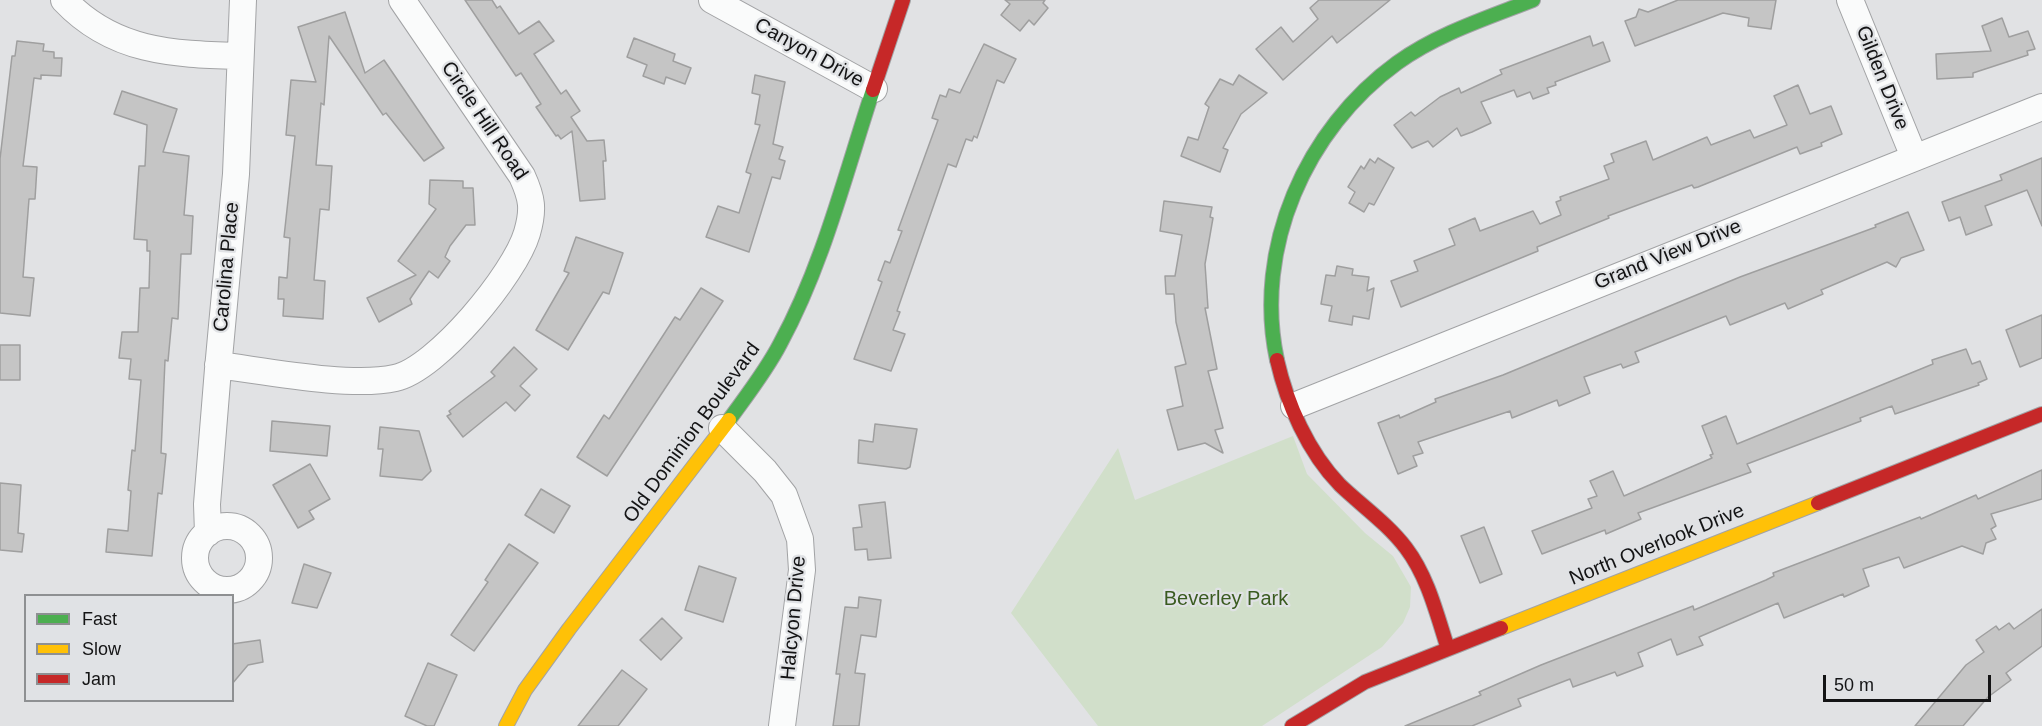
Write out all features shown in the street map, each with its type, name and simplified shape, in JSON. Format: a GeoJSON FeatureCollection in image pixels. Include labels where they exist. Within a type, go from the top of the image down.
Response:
{"type":"FeatureCollection","features":[{"type":"Feature","properties":{"kind":"street"},"geometry":{"type":"LineString","coordinates":[[64,0],[81,18],[104,32],[151,50],[177,54],[239,57]]}},
{"type":"Feature","properties":{"kind":"street","name":"Carolina Place"},"geometry":{"type":"LineString","coordinates":[[208,533],[208,494],[218,365],[236,174],[243,0]]}},
{"type":"Feature","properties":{"kind":"street","name":"Circle Hill Road"},"geometry":{"type":"LineString","coordinates":[[218,365],[366,381],[397,378],[427,363],[475,314],[510,266],[526,235],[532,197],[522,176],[402,0]]}},
{"type":"Feature","properties":{"kind":"street","name":"Canyon Drive"},"geometry":{"type":"LineString","coordinates":[[712,0],[874,89]]}},
{"type":"Feature","properties":{"kind":"street","name":"Old Dominion Boulevard"},"geometry":{"type":"LineString","coordinates":[[506,726],[525,690],[569,628],[722,428],[781,344],[813,272],[903,0]]}},
{"type":"Feature","properties":{"kind":"street"},"geometry":{"type":"LineString","coordinates":[[1448,649],[1417,564],[1398,539],[1344,489],[1324,467],[1311,446],[1286,390],[1277,354],[1272,319],[1272,282],[1286,214],[1298,181],[1316,147],[1344,110],[1398,62],[1464,28],[1533,0]]}},
{"type":"Feature","properties":{"kind":"street","name":"Gilden Drive"},"geometry":{"type":"LineString","coordinates":[[1850,0],[1914,157]]}},
{"type":"Feature","properties":{"kind":"street","name":"Grand View Drive"},"geometry":{"type":"LineString","coordinates":[[1294,406],[2042,106]]}},
{"type":"Feature","properties":{"kind":"street","name":"North Overlook Drive"},"geometry":{"type":"LineString","coordinates":[[1292,726],[1365,682],[2042,414]]}},
{"type":"Feature","properties":{"kind":"street","name":"Halcyon Drive"},"geometry":{"type":"LineString","coordinates":[[722,428],[765,471],[784,495],[800,539],[802,570],[782,726]]}},
{"type":"Feature","properties":{"kind":"green space","name":"Beverley Park"},"geometry":{"type":"Polygon","coordinates":[[[1293,436],[1307,474],[1365,533],[1393,556],[1411,587],[1410,607],[1403,623],[1382,647],[1262,726],[1098,726],[1011,613],[1118,448],[1135,500],[1293,436]]]}},
{"type":"Feature","properties":{"kind":"building"},"geometry":{"type":"Polygon","coordinates":[[[465,0],[492,0],[497,8],[500,6],[519,34],[539,21],[554,41],[534,54],[561,94],[566,90],[580,111],[571,117],[587,141],[604,140],[605,199],[580,201],[572,131],[561,139],[558,135],[556,136],[536,107],[541,104],[521,73],[516,76],[465,0]]]}},
{"type":"Feature","properties":{"kind":"building"},"geometry":{"type":"Polygon","coordinates":[[[1005,0],[1045,0],[1043,3],[1048,8],[1034,25],[1029,20],[1020,31],[1001,15],[1010,4],[1005,0]]]}},
{"type":"Feature","properties":{"kind":"building"},"geometry":{"type":"Polygon","coordinates":[[[1319,0],[1390,0],[1337,43],[1332,36],[1283,80],[1256,49],[1281,27],[1293,42],[1318,19],[1310,8],[1319,0]]]}},
{"type":"Feature","properties":{"kind":"building"},"geometry":{"type":"Polygon","coordinates":[[[1678,0],[1776,0],[1771,29],[1748,26],[1749,18],[1723,13],[1635,46],[1625,21],[1636,17],[1639,9],[1648,12],[1678,0]]]}},
{"type":"Feature","properties":{"kind":"building"},"geometry":{"type":"Polygon","coordinates":[[[345,12],[365,73],[384,60],[444,148],[424,161],[386,113],[383,115],[329,36],[324,105],[321,103],[316,165],[332,166],[329,210],[320,209],[314,280],[325,281],[323,319],[283,316],[284,299],[278,299],[279,277],[287,278],[290,238],[284,237],[295,136],[286,135],[291,80],[316,82],[298,27],[345,12]]]}},
{"type":"Feature","properties":{"kind":"building"},"geometry":{"type":"Polygon","coordinates":[[[2002,18],[2009,37],[2028,31],[2035,49],[2027,51],[2028,55],[1973,73],[1973,77],[1937,79],[1936,54],[1991,51],[1982,26],[2002,18]]]}},
{"type":"Feature","properties":{"kind":"building"},"geometry":{"type":"Polygon","coordinates":[[[1590,36],[1593,46],[1603,42],[1610,61],[1555,82],[1556,85],[1547,88],[1549,93],[1533,99],[1530,92],[1517,97],[1514,90],[1481,102],[1491,123],[1472,132],[1461,136],[1457,128],[1433,147],[1428,141],[1412,148],[1394,125],[1411,112],[1415,116],[1440,97],[1459,88],[1461,93],[1502,74],[1500,70],[1590,36]]]}},
{"type":"Feature","properties":{"kind":"building"},"geometry":{"type":"Polygon","coordinates":[[[634,38],[675,54],[673,61],[691,68],[685,84],[666,77],[664,84],[643,76],[647,65],[627,57],[634,38]]]}},
{"type":"Feature","properties":{"kind":"building"},"geometry":{"type":"Polygon","coordinates":[[[17,41],[44,44],[43,51],[54,52],[54,58],[62,58],[61,76],[41,75],[41,79],[34,78],[23,166],[37,167],[35,199],[29,199],[23,277],[34,278],[30,316],[0,313],[0,159],[12,56],[15,56],[17,41]]]}},
{"type":"Feature","properties":{"kind":"building"},"geometry":{"type":"Polygon","coordinates":[[[984,44],[1016,59],[1004,83],[997,80],[977,138],[974,136],[972,141],[966,139],[956,167],[948,164],[897,311],[900,312],[893,330],[905,334],[891,371],[854,359],[882,282],[878,280],[885,261],[890,263],[902,231],[898,230],[938,120],[932,118],[940,95],[946,97],[949,89],[960,93],[984,44]]]}},
{"type":"Feature","properties":{"kind":"building"},"geometry":{"type":"Polygon","coordinates":[[[755,75],[785,82],[773,144],[783,147],[779,159],[785,161],[780,179],[772,177],[749,252],[706,237],[718,206],[739,213],[751,174],[746,172],[760,125],[755,124],[760,95],[752,93],[755,75]]]}},
{"type":"Feature","properties":{"kind":"building"},"geometry":{"type":"Polygon","coordinates":[[[1239,75],[1267,93],[1241,114],[1223,148],[1228,150],[1220,172],[1181,156],[1188,137],[1198,140],[1209,107],[1205,104],[1220,79],[1233,85],[1239,75]]]}},
{"type":"Feature","properties":{"kind":"building"},"geometry":{"type":"Polygon","coordinates":[[[1798,85],[1810,114],[1831,106],[1842,134],[1821,143],[1822,146],[1800,154],[1797,147],[1698,187],[1694,188],[1692,185],[1608,216],[1609,218],[1537,247],[1538,251],[1401,307],[1391,281],[1418,271],[1414,261],[1455,245],[1449,229],[1475,218],[1480,231],[1533,211],[1540,224],[1561,215],[1556,202],[1561,200],[1560,197],[1609,179],[1604,166],[1614,162],[1611,154],[1646,141],[1653,160],[1707,137],[1711,145],[1750,130],[1754,138],[1787,125],[1774,96],[1798,85]]]}},
{"type":"Feature","properties":{"kind":"building"},"geometry":{"type":"Polygon","coordinates":[[[122,91],[177,109],[163,152],[189,156],[184,215],[193,216],[191,254],[181,254],[178,319],[172,318],[168,361],[165,360],[161,453],[166,454],[162,494],[158,493],[152,556],[106,552],[108,529],[128,531],[131,491],[128,490],[132,450],[135,451],[141,380],[129,379],[131,359],[119,358],[122,332],[138,332],[140,288],[149,288],[150,251],[147,251],[147,240],[134,239],[139,166],[145,166],[147,125],[114,114],[122,91]]]}},
{"type":"Feature","properties":{"kind":"building"},"geometry":{"type":"Polygon","coordinates":[[[1378,158],[1394,168],[1374,205],[1369,203],[1364,212],[1349,203],[1355,192],[1348,187],[1361,166],[1364,169],[1370,159],[1375,163],[1378,158]]]}},
{"type":"Feature","properties":{"kind":"building"},"geometry":{"type":"Polygon","coordinates":[[[2042,158],[2042,226],[2027,190],[1985,206],[1992,225],[1966,235],[1960,217],[1949,221],[1942,202],[2002,180],[2000,175],[2042,158]]]}},
{"type":"Feature","properties":{"kind":"building"},"geometry":{"type":"Polygon","coordinates":[[[430,180],[463,181],[463,188],[473,188],[475,225],[466,225],[450,246],[445,257],[450,261],[438,278],[429,271],[410,299],[412,304],[379,322],[367,298],[416,275],[398,261],[436,209],[429,204],[430,180]]]}},
{"type":"Feature","properties":{"kind":"building"},"geometry":{"type":"Polygon","coordinates":[[[1164,201],[1212,207],[1210,217],[1213,218],[1205,264],[1208,308],[1205,308],[1217,369],[1208,371],[1223,428],[1215,430],[1223,453],[1205,443],[1178,450],[1167,410],[1183,406],[1175,367],[1186,364],[1176,322],[1174,294],[1166,294],[1165,276],[1175,276],[1182,235],[1160,231],[1164,201]]]}},
{"type":"Feature","properties":{"kind":"building"},"geometry":{"type":"Polygon","coordinates":[[[1908,212],[1924,250],[1901,258],[1896,267],[1887,262],[1821,290],[1823,294],[1788,309],[1785,303],[1730,325],[1726,316],[1635,352],[1639,362],[1623,368],[1621,364],[1584,377],[1590,393],[1559,406],[1557,400],[1512,418],[1510,411],[1418,442],[1423,453],[1413,456],[1417,466],[1398,474],[1378,423],[1399,415],[1400,418],[1436,402],[1435,399],[1503,375],[1740,277],[1876,227],[1875,225],[1908,212]]]}},
{"type":"Feature","properties":{"kind":"building"},"geometry":{"type":"Polygon","coordinates":[[[576,237],[623,253],[609,294],[603,292],[568,350],[536,330],[569,273],[564,271],[576,237]]]}},
{"type":"Feature","properties":{"kind":"building"},"geometry":{"type":"Polygon","coordinates":[[[1337,266],[1353,269],[1352,275],[1369,277],[1367,291],[1374,288],[1369,319],[1353,316],[1352,325],[1329,321],[1332,306],[1321,304],[1326,275],[1335,276],[1337,266]]]}},
{"type":"Feature","properties":{"kind":"building"},"geometry":{"type":"Polygon","coordinates":[[[701,288],[723,301],[607,476],[577,457],[604,415],[609,419],[675,317],[680,320],[701,288]]]}},
{"type":"Feature","properties":{"kind":"building"},"geometry":{"type":"Polygon","coordinates":[[[2042,315],[2042,358],[2020,367],[2006,330],[2042,315]]]}},
{"type":"Feature","properties":{"kind":"building"},"geometry":{"type":"Polygon","coordinates":[[[0,345],[20,345],[20,380],[0,380],[0,345]]]}},
{"type":"Feature","properties":{"kind":"building"},"geometry":{"type":"Polygon","coordinates":[[[514,347],[537,369],[520,386],[530,395],[515,411],[506,402],[463,437],[447,416],[451,414],[449,411],[495,376],[491,372],[514,347]]]}},
{"type":"Feature","properties":{"kind":"building"},"geometry":{"type":"Polygon","coordinates":[[[1966,349],[1972,364],[1980,361],[1987,379],[1978,383],[1979,385],[1895,414],[1892,406],[1860,418],[1861,421],[1747,464],[1751,472],[1638,513],[1641,519],[1606,534],[1605,530],[1542,554],[1532,531],[1592,508],[1588,499],[1597,496],[1590,481],[1613,471],[1624,496],[1712,458],[1710,455],[1713,454],[1702,426],[1726,416],[1737,444],[1933,364],[1932,360],[1966,349]]]}},
{"type":"Feature","properties":{"kind":"building"},"geometry":{"type":"Polygon","coordinates":[[[272,421],[330,426],[327,456],[270,451],[272,421]]]}},
{"type":"Feature","properties":{"kind":"building"},"geometry":{"type":"Polygon","coordinates":[[[875,424],[917,429],[910,467],[906,469],[858,463],[859,440],[873,442],[875,424]]]}},
{"type":"Feature","properties":{"kind":"building"},"geometry":{"type":"Polygon","coordinates":[[[380,427],[419,431],[431,471],[422,480],[380,476],[383,449],[378,449],[380,427]]]}},
{"type":"Feature","properties":{"kind":"building"},"geometry":{"type":"Polygon","coordinates":[[[310,464],[330,499],[309,511],[314,519],[298,528],[273,485],[310,464]]]}},
{"type":"Feature","properties":{"kind":"building"},"geometry":{"type":"Polygon","coordinates":[[[2042,470],[2042,499],[1991,514],[1996,526],[1991,529],[1996,539],[1986,543],[1983,554],[1962,546],[1904,568],[1899,557],[1863,569],[1869,586],[1844,597],[1843,594],[1784,618],[1778,603],[1699,637],[1703,645],[1677,655],[1671,639],[1638,653],[1643,666],[1617,676],[1615,672],[1573,687],[1570,679],[1518,699],[1521,706],[1472,726],[1405,726],[1481,695],[1479,692],[1541,665],[1693,606],[1694,610],[1766,580],[1774,576],[1773,573],[1920,517],[1921,519],[1976,495],[1978,499],[2042,470]]]}},
{"type":"Feature","properties":{"kind":"building"},"geometry":{"type":"Polygon","coordinates":[[[0,483],[21,485],[18,533],[24,534],[22,552],[0,550],[0,483]]]}},
{"type":"Feature","properties":{"kind":"building"},"geometry":{"type":"Polygon","coordinates":[[[541,489],[570,506],[554,533],[525,515],[541,489]]]}},
{"type":"Feature","properties":{"kind":"building"},"geometry":{"type":"Polygon","coordinates":[[[885,502],[891,558],[868,560],[867,549],[855,550],[853,528],[862,527],[859,505],[885,502]]]}},
{"type":"Feature","properties":{"kind":"building"},"geometry":{"type":"Polygon","coordinates":[[[1484,527],[1502,574],[1480,583],[1461,536],[1484,527]]]}},
{"type":"Feature","properties":{"kind":"building"},"geometry":{"type":"Polygon","coordinates":[[[509,544],[538,563],[474,651],[451,635],[488,582],[485,580],[509,544]]]}},
{"type":"Feature","properties":{"kind":"building"},"geometry":{"type":"Polygon","coordinates":[[[304,564],[331,573],[317,608],[292,603],[304,564]]]}},
{"type":"Feature","properties":{"kind":"building"},"geometry":{"type":"Polygon","coordinates":[[[699,566],[736,578],[723,622],[685,610],[699,566]]]}},
{"type":"Feature","properties":{"kind":"building"},"geometry":{"type":"Polygon","coordinates":[[[859,597],[881,600],[876,637],[861,635],[855,673],[865,674],[859,726],[833,726],[840,674],[836,674],[845,607],[858,608],[859,597]]]}},
{"type":"Feature","properties":{"kind":"building"},"geometry":{"type":"Polygon","coordinates":[[[2042,609],[2042,646],[2006,673],[2011,680],[1988,697],[1963,726],[1915,726],[1966,665],[1984,652],[1976,640],[1996,626],[1999,630],[2009,623],[2014,629],[2042,609]]]}},
{"type":"Feature","properties":{"kind":"building"},"geometry":{"type":"Polygon","coordinates":[[[662,618],[682,638],[661,660],[640,640],[662,618]]]}},
{"type":"Feature","properties":{"kind":"building"},"geometry":{"type":"Polygon","coordinates":[[[260,640],[263,662],[248,665],[234,682],[234,644],[260,640]]]}},
{"type":"Feature","properties":{"kind":"building"},"geometry":{"type":"Polygon","coordinates":[[[428,663],[457,675],[434,726],[427,726],[405,716],[428,663]]]}},
{"type":"Feature","properties":{"kind":"building"},"geometry":{"type":"Polygon","coordinates":[[[622,670],[647,689],[618,726],[578,726],[622,670]]]}},
{"type":"Feature","properties":{"kind":"traffic: fast"},"geometry":{"type":"LineString","coordinates":[[1277,360],[1272,318],[1273,276],[1280,234],[1294,194],[1313,156],[1336,122],[1365,90],[1412,53],[1463,27],[1533,0]]}},
{"type":"Feature","properties":{"kind":"traffic: fast"},"geometry":{"type":"LineString","coordinates":[[729,420],[775,354],[809,283],[873,90]]}},
{"type":"Feature","properties":{"kind":"traffic: slow"},"geometry":{"type":"LineString","coordinates":[[506,726],[525,690],[569,629],[729,420]]}},
{"type":"Feature","properties":{"kind":"traffic: slow"},"geometry":{"type":"LineString","coordinates":[[1501,628],[1818,503]]}},
{"type":"Feature","properties":{"kind":"traffic: jam"},"geometry":{"type":"LineString","coordinates":[[873,90],[903,0]]}},
{"type":"Feature","properties":{"kind":"traffic: jam"},"geometry":{"type":"LineString","coordinates":[[1277,360],[1300,427],[1318,458],[1340,485],[1391,531],[1414,559],[1431,597],[1448,649]]}},
{"type":"Feature","properties":{"kind":"traffic: jam"},"geometry":{"type":"LineString","coordinates":[[1818,503],[2042,414]]}},
{"type":"Feature","properties":{"kind":"traffic: jam"},"geometry":{"type":"LineString","coordinates":[[1292,726],[1365,682],[1501,628]]}}]}
